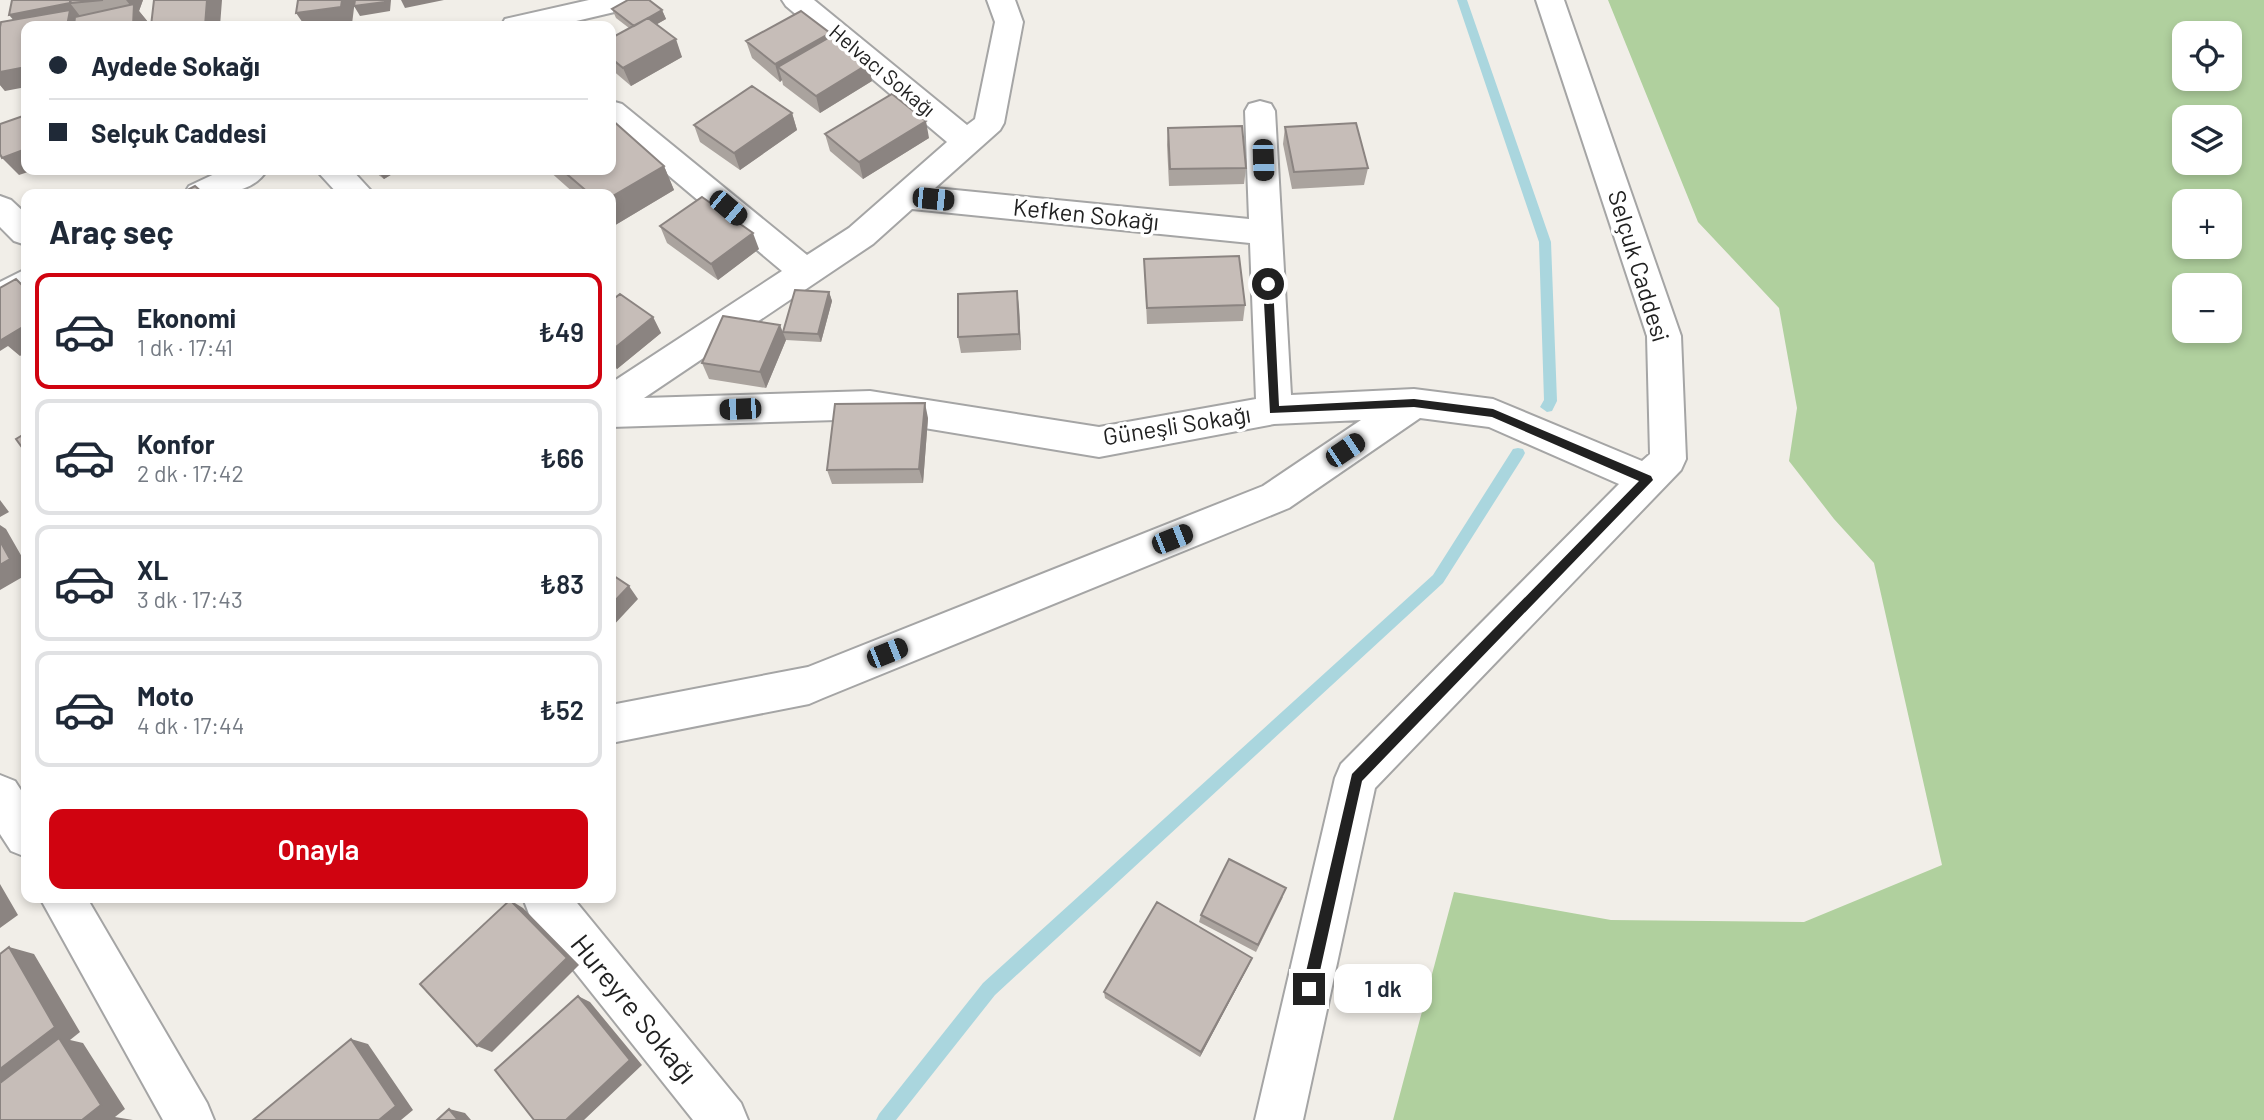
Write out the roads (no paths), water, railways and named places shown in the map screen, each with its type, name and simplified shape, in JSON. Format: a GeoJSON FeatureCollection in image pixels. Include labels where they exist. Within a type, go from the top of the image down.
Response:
{"type":"FeatureCollection","features":[{"type":"Feature","properties":{"kind":"street"},"geometry":{"type":"LineString","coordinates":[[511,0],[512,21]]}},
{"type":"Feature","properties":{"kind":"street"},"geometry":{"type":"LineString","coordinates":[[535,21],[630,0]]}},
{"type":"Feature","properties":{"kind":"street","name":"Helvacı Sokağı"},"geometry":{"type":"LineString","coordinates":[[796,0],[967,142]]}},
{"type":"Feature","properties":{"kind":"street"},"geometry":{"type":"LineString","coordinates":[[616,398],[861,236],[989,123],[1009,22],[1001,0]]}},
{"type":"Feature","properties":{"kind":"street","name":"Selçuk Caddesi"},"geometry":{"type":"LineString","coordinates":[[1279,1120],[1356,778],[1668,458],[1664,336],[1550,0]]}},
{"type":"Feature","properties":{"kind":"street"},"geometry":{"type":"LineString","coordinates":[[1260,111],[1274,410]]}},
{"type":"Feature","properties":{"kind":"street"},"geometry":{"type":"LineString","coordinates":[[616,115],[807,273]]}},
{"type":"Feature","properties":{"kind":"street"},"geometry":{"type":"LineString","coordinates":[[211,189],[240,175]]}},
{"type":"Feature","properties":{"kind":"street"},"geometry":{"type":"LineString","coordinates":[[337,175],[353,189]]}},
{"type":"Feature","properties":{"kind":"street","name":"Kefken Sokağı"},"geometry":{"type":"LineString","coordinates":[[906,197],[1266,233]]}},
{"type":"Feature","properties":{"kind":"street"},"geometry":{"type":"LineString","coordinates":[[0,208],[21,228]]}},
{"type":"Feature","properties":{"kind":"street"},"geometry":{"type":"LineString","coordinates":[[0,298],[21,285]]}},
{"type":"Feature","properties":{"kind":"street"},"geometry":{"type":"LineString","coordinates":[[616,723],[809,685],[1276,497],[1414,403]]}},
{"type":"Feature","properties":{"kind":"street","name":"Güneşli Sokağı"},"geometry":{"type":"LineString","coordinates":[[616,413],[870,405],[1099,442],[1274,410],[1414,403],[1493,413],[1647,480]]}},
{"type":"Feature","properties":{"kind":"street"},"geometry":{"type":"LineString","coordinates":[[65,903],[190,1120]]}},
{"type":"Feature","properties":{"kind":"street","name":"Hureyre Sokağı"},"geometry":{"type":"LineString","coordinates":[[549,903],[723,1120]]}},
{"type":"Feature","properties":{"kind":"waterway"},"geometry":{"type":"LineString","coordinates":[[1462,0],[1545,242],[1551,401],[1547,407]]}},
{"type":"Feature","properties":{"kind":"waterway"},"geometry":{"type":"LineString","coordinates":[[885,1120],[989,989],[1438,579],[1518,453]]}}]}
